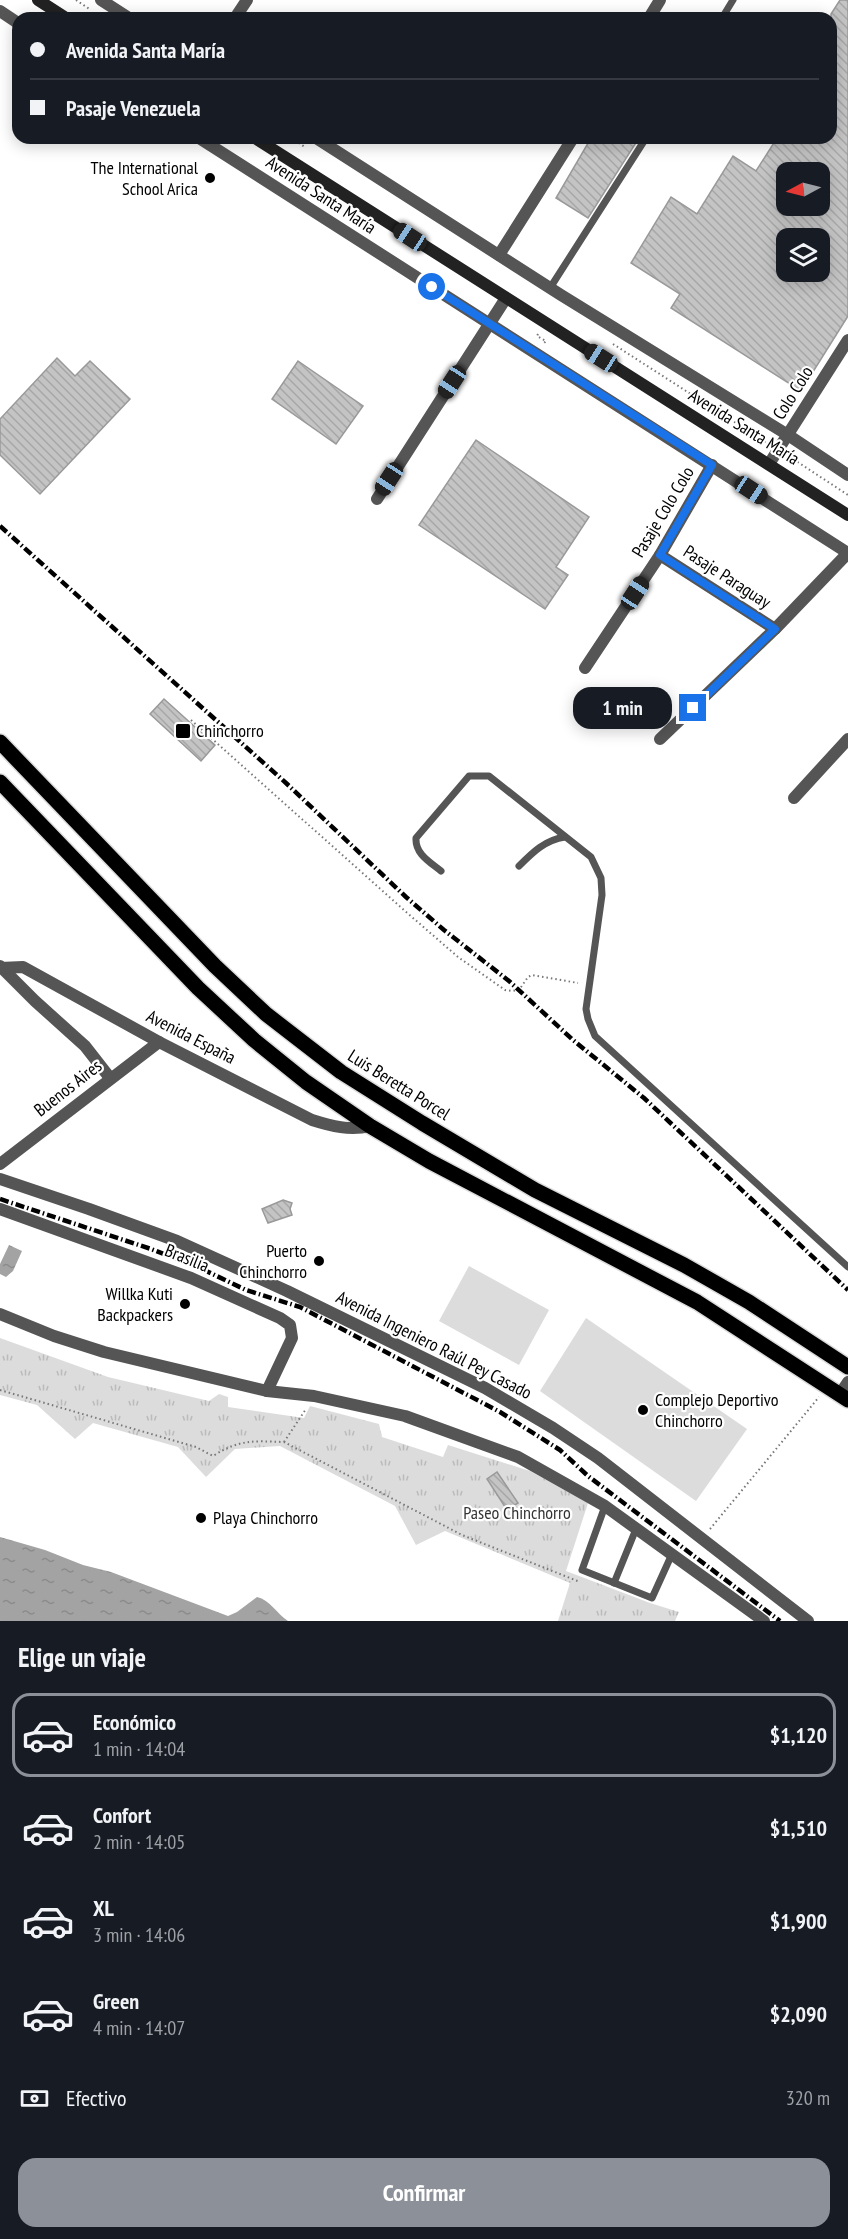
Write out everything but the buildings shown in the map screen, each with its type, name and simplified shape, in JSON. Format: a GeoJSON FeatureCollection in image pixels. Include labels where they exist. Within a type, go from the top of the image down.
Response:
{"type":"FeatureCollection","features":[{"type":"Feature","properties":{"kind":"main road"},"geometry":{"type":"LineString","coordinates":[[38,0],[57,12]]}},
{"type":"Feature","properties":{"kind":"main road","name":"Avenida Santa María"},"geometry":{"type":"LineString","coordinates":[[264,144],[848,515]]}},
{"type":"Feature","properties":{"kind":"main road","name":"Luis Beretta Porcel"},"geometry":{"type":"LineString","coordinates":[[0,742],[223,974],[266,1014],[333,1066],[422,1124],[535,1190],[719,1284],[779,1320],[848,1367]]}},
{"type":"Feature","properties":{"kind":"main road"},"geometry":{"type":"LineString","coordinates":[[0,782],[226,1015],[306,1082],[370,1126],[474,1186],[648,1274],[841,1391]]}},
{"type":"Feature","properties":{"kind":"street"},"geometry":{"type":"LineString","coordinates":[[102,0],[120,12]]}},
{"type":"Feature","properties":{"kind":"street","name":"Avenida Santa María"},"geometry":{"type":"LineString","coordinates":[[208,144],[848,553]]}},
{"type":"Feature","properties":{"kind":"street","name":"Avenida Santa María"},"geometry":{"type":"LineString","coordinates":[[325,144],[848,475]]}},
{"type":"Feature","properties":{"kind":"street"},"geometry":{"type":"LineString","coordinates":[[499,255],[569,144]]}},
{"type":"Feature","properties":{"kind":"street"},"geometry":{"type":"LineString","coordinates":[[377,499],[506,298]]}},
{"type":"Feature","properties":{"kind":"street","name":"Colo Colo"},"geometry":{"type":"LineString","coordinates":[[769,464],[848,340]]}},
{"type":"Feature","properties":{"kind":"street","name":"Pasaje Colo Colo"},"geometry":{"type":"LineString","coordinates":[[585,668],[660,555],[712,465]]}},
{"type":"Feature","properties":{"kind":"street"},"geometry":{"type":"LineString","coordinates":[[660,739],[775,629],[848,553]]}},
{"type":"Feature","properties":{"kind":"street","name":"Pasaje Paraguay"},"geometry":{"type":"LineString","coordinates":[[660,555],[775,629]]}},
{"type":"Feature","properties":{"kind":"street"},"geometry":{"type":"LineString","coordinates":[[794,798],[848,739]]}},
{"type":"Feature","properties":{"kind":"street"},"geometry":{"type":"LineString","coordinates":[[0,967],[85,1046],[110,1078]]}},
{"type":"Feature","properties":{"kind":"street","name":"Avenida España"},"geometry":{"type":"LineString","coordinates":[[0,967],[23,967],[159,1042],[312,1120],[340,1127],[370,1126]]}},
{"type":"Feature","properties":{"kind":"street","name":"Buenos Aires"},"geometry":{"type":"LineString","coordinates":[[0,1164],[159,1042]]}},
{"type":"Feature","properties":{"kind":"street","name":"Avenida Ingeniero Raúl Pey Casado"},"geometry":{"type":"LineString","coordinates":[[0,1179],[177,1241],[287,1291],[485,1388],[553,1428],[598,1458],[808,1621]]}},
{"type":"Feature","properties":{"kind":"street","name":"Brasilia"},"geometry":{"type":"LineString","coordinates":[[0,1209],[191,1278],[280,1318],[290,1325],[292,1338],[267,1391]]}},
{"type":"Feature","properties":{"kind":"street"},"geometry":{"type":"LineString","coordinates":[[0,1314],[54,1336],[104,1352],[267,1391],[314,1396],[405,1416],[518,1457],[604,1506],[764,1621]]}},
{"type":"Feature","properties":{"kind":"lane"},"geometry":{"type":"LineString","coordinates":[[550,288],[642,144]]}},
{"type":"Feature","properties":{"kind":"lane"},"geometry":{"type":"LineString","coordinates":[[441,871],[421,855],[416,847],[416,838],[469,776],[489,776],[591,857],[601,878],[602,895],[586,1009],[595,1036],[848,1267]]}},
{"type":"Feature","properties":{"kind":"lane"},"geometry":{"type":"LineString","coordinates":[[519,866],[538,847],[552,839],[565,837]]}},
{"type":"Feature","properties":{"kind":"lane"},"geometry":{"type":"LineString","coordinates":[[604,1506],[582,1570],[651,1598],[672,1554]]}},
{"type":"Feature","properties":{"kind":"lane"},"geometry":{"type":"LineString","coordinates":[[614,1583],[636,1529]]}},
{"type":"Feature","properties":{"kind":"path"},"geometry":{"type":"LineString","coordinates":[[191,720],[458,957],[505,990],[512,992],[519,990],[532,975],[589,985]]}},
{"type":"Feature","properties":{"kind":"path"},"geometry":{"type":"LineString","coordinates":[[0,1390],[196,1447],[213,1456],[231,1444],[252,1441],[284,1442],[462,1535],[582,1583]]}},
{"type":"Feature","properties":{"kind":"path"},"geometry":{"type":"LineString","coordinates":[[703,1539],[841,1391]]}},
{"type":"Feature","properties":{"kind":"path"},"geometry":{"type":"LineString","coordinates":[[284,1442],[314,1396]]}},
{"type":"Feature","properties":{"kind":"green space"},"geometry":{"type":"Polygon","coordinates":[[[469,1266],[549,1310],[519,1365],[439,1321],[469,1266]]]}},
{"type":"Feature","properties":{"kind":"green space","name":"Complejo Deportivo Chinchorro"},"geometry":{"type":"Polygon","coordinates":[[[586,1318],[747,1429],[696,1501],[540,1391],[586,1318]]]}},
{"type":"Feature","properties":{"kind":"green space","name":"Paseo Chinchorro"},"geometry":{"type":"Polygon","coordinates":[[[0,1338],[108,1377],[209,1401],[219,1394],[228,1397],[228,1407],[304,1418],[310,1406],[379,1424],[382,1437],[443,1457],[448,1445],[530,1471],[588,1503],[566,1571],[679,1612],[675,1621],[558,1621],[570,1583],[445,1531],[416,1545],[395,1506],[280,1446],[235,1449],[206,1477],[178,1447],[93,1423],[75,1439],[37,1405],[0,1395],[0,1338]]]}},
{"type":"Feature","properties":{"kind":"water"},"geometry":{"type":"Polygon","coordinates":[[[9,1245],[22,1251],[13,1271],[6,1277],[0,1274],[0,1264],[9,1245]]]}},
{"type":"Feature","properties":{"kind":"water"},"geometry":{"type":"Polygon","coordinates":[[[0,1537],[111,1572],[228,1616],[257,1597],[266,1601],[288,1621],[0,1621],[0,1537]]]}},
{"type":"Feature","properties":{"kind":"railway"},"geometry":{"type":"LineString","coordinates":[[0,526],[286,783],[406,897],[509,981],[573,1040],[644,1098],[848,1290]]}},
{"type":"Feature","properties":{"kind":"railway"},"geometry":{"type":"LineString","coordinates":[[0,1199],[151,1249],[200,1268],[246,1290],[300,1307],[500,1412],[560,1450],[588,1476],[780,1621]]}},
{"type":"Feature","properties":{"kind":"place","name":"The International School Arica"},"geometry":{"type":"Point","coordinates":[210,178]}},
{"type":"Feature","properties":{"kind":"place","name":"Chinchorro"},"geometry":{"type":"Point","coordinates":[183,731]}},
{"type":"Feature","properties":{"kind":"place","name":"Puerto Chinchorro"},"geometry":{"type":"Point","coordinates":[319,1261]}},
{"type":"Feature","properties":{"kind":"place","name":"Willka Kuti Backpackers"},"geometry":{"type":"Point","coordinates":[185,1304]}},
{"type":"Feature","properties":{"kind":"place","name":"Complejo Deportivo Chinchorro"},"geometry":{"type":"Point","coordinates":[643,1410]}},
{"type":"Feature","properties":{"kind":"place","name":"Playa Chinchorro"},"geometry":{"type":"Point","coordinates":[201,1518]}},
{"type":"Feature","properties":{"kind":"route"},"geometry":{"type":"LineString","coordinates":[[432,287],[712,465],[660,555],[775,629],[693,708]]}}]}
